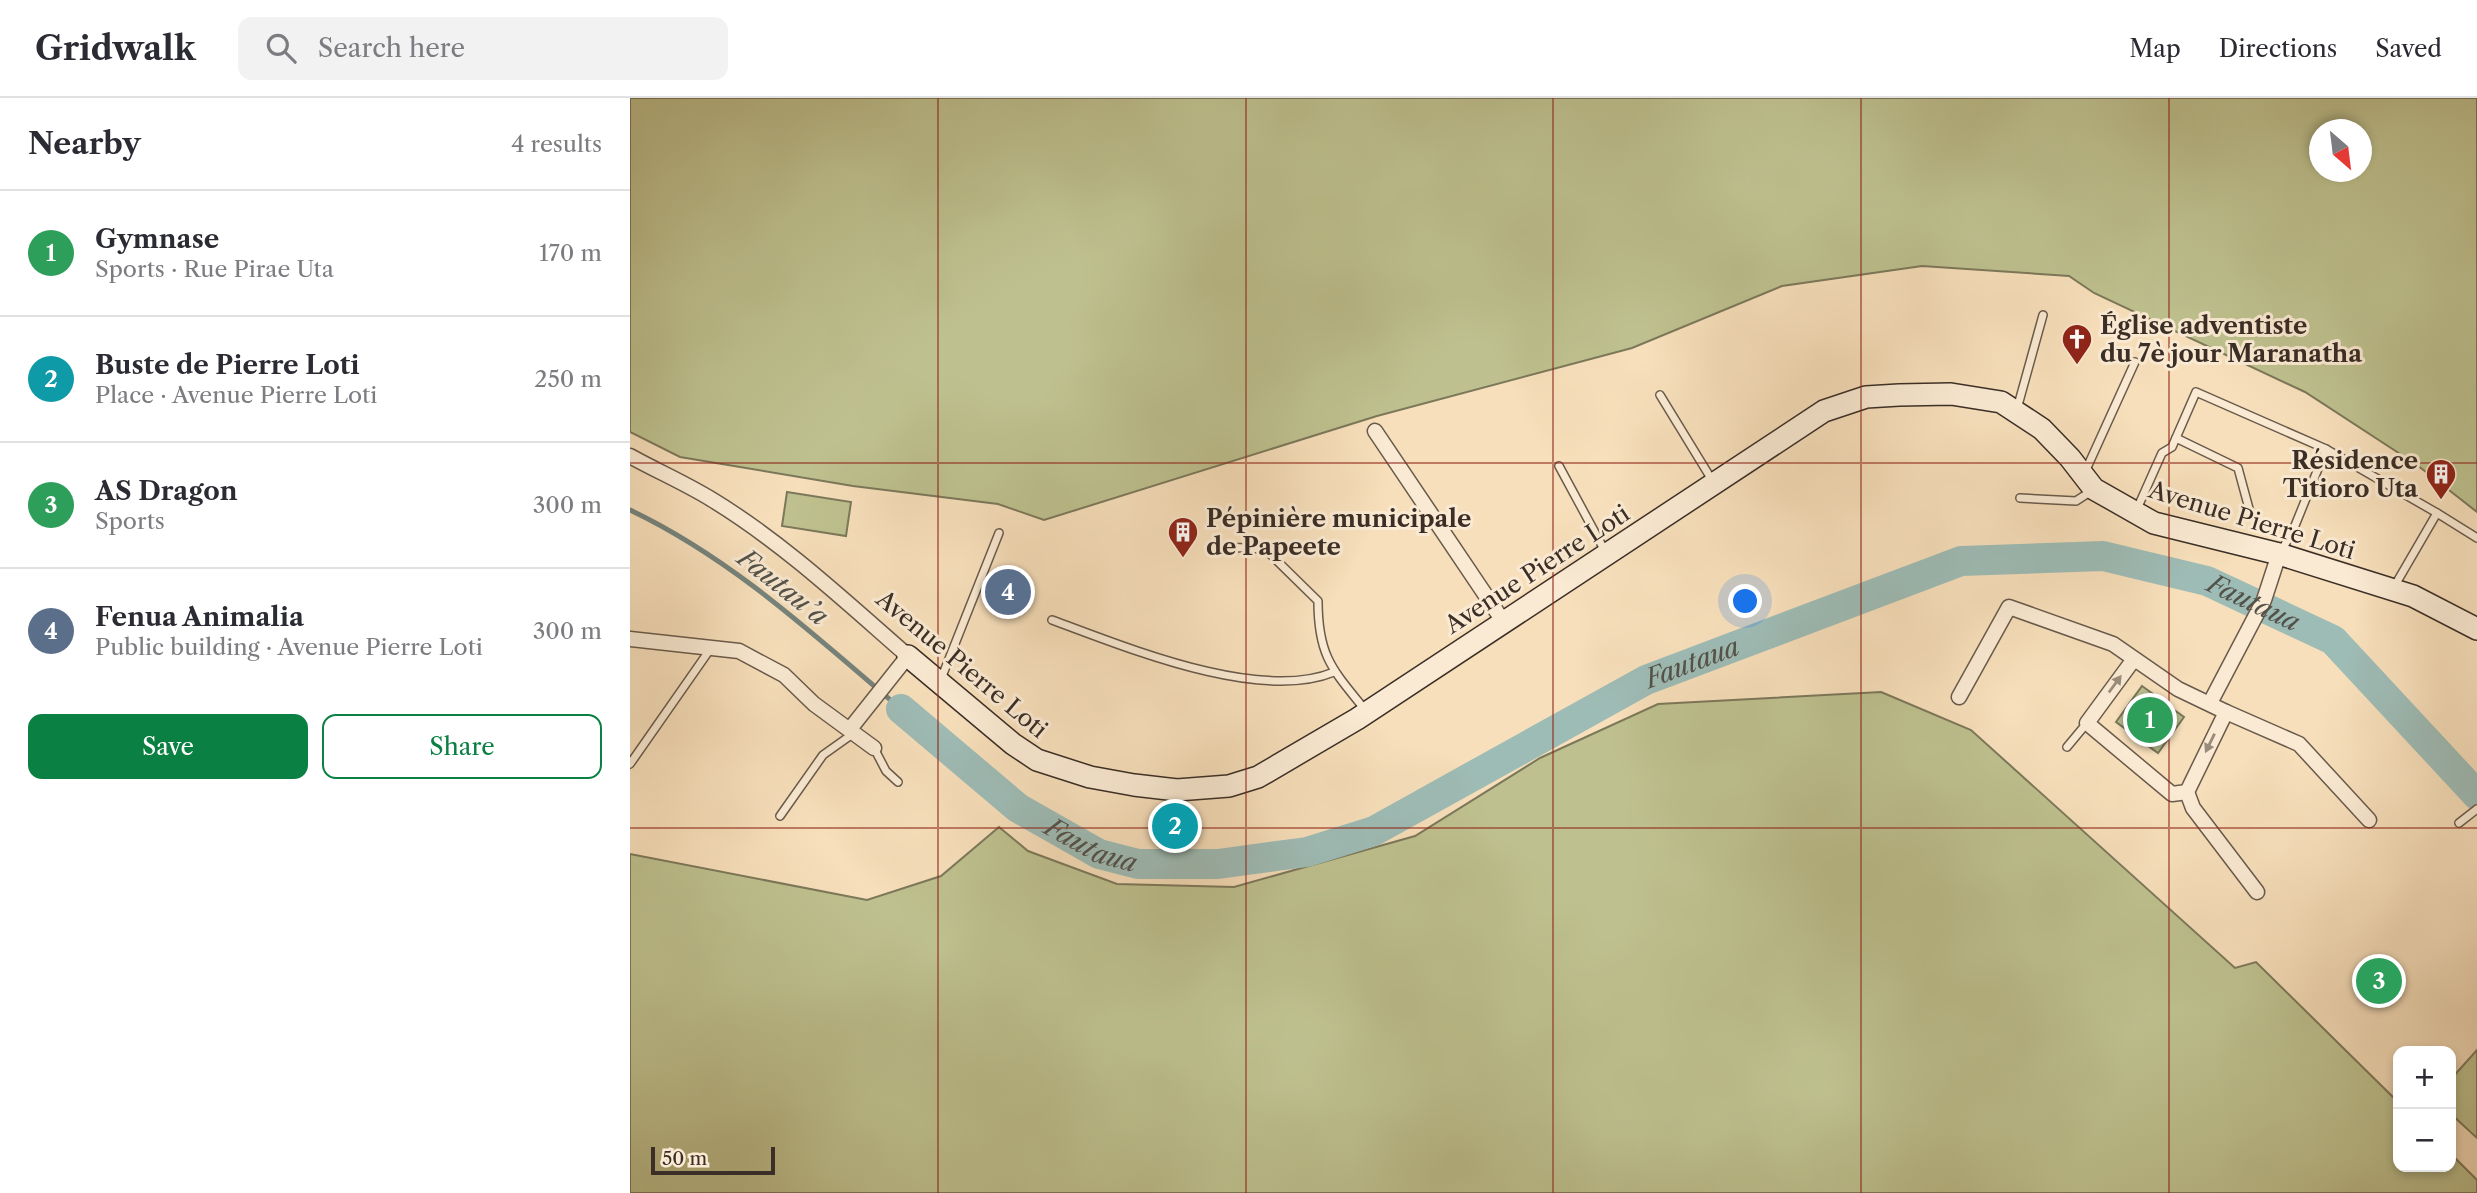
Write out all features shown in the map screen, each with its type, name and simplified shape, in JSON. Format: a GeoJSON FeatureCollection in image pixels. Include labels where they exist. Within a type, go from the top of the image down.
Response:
{"type":"FeatureCollection","features":[{"type":"Feature","properties":{"kind":"main road","name":"Avenue Pierre Loti"},"geometry":{"type":"LineString","coordinates":[[908,656],[1013,744],[1037,760],[1090,777],[1177,790],[1229,786],[1258,777],[1367,712],[1824,411],[1866,397],[1951,394],[2001,402],[2017,410],[2055,441],[2089,483],[2154,523],[2279,554],[2392,589],[2423,601],[2477,629]]}},
{"type":"Feature","properties":{"kind":"street"},"geometry":{"type":"LineString","coordinates":[[1375,431],[1503,621]]}},
{"type":"Feature","properties":{"kind":"street","name":"Avenue Pierre Loti"},"geometry":{"type":"LineString","coordinates":[[630,456],[741,519],[834,592],[908,656]]}},
{"type":"Feature","properties":{"kind":"street"},"geometry":{"type":"LineString","coordinates":[[2210,703],[2264,600],[2279,554]]}},
{"type":"Feature","properties":{"kind":"street"},"geometry":{"type":"LineString","coordinates":[[1959,697],[2009,607],[2113,644],[2178,689],[2299,744],[2326,770],[2369,820]]}},
{"type":"Feature","properties":{"kind":"street"},"geometry":{"type":"LineString","coordinates":[[630,639],[739,651],[784,675],[814,704],[874,748]]}},
{"type":"Feature","properties":{"kind":"street"},"geometry":{"type":"LineString","coordinates":[[852,731],[908,656]]}},
{"type":"Feature","properties":{"kind":"street"},"geometry":{"type":"LineString","coordinates":[[2134,659],[2087,723],[2172,794],[2187,792]]}},
{"type":"Feature","properties":{"kind":"street"},"geometry":{"type":"LineString","coordinates":[[2226,712],[2187,792],[2193,808],[2257,892]]}},
{"type":"Feature","properties":{"kind":"lane"},"geometry":{"type":"LineString","coordinates":[[2017,410],[2043,315]]}},
{"type":"Feature","properties":{"kind":"lane"},"geometry":{"type":"LineString","coordinates":[[2020,498],[2076,501],[2089,483],[2135,362]]}},
{"type":"Feature","properties":{"kind":"lane"},"geometry":{"type":"LineString","coordinates":[[2136,513],[2162,453],[2172,447],[2196,392],[2326,449],[2477,538]]}},
{"type":"Feature","properties":{"kind":"lane"},"geometry":{"type":"LineString","coordinates":[[1660,395],[1714,484]]}},
{"type":"Feature","properties":{"kind":"lane"},"geometry":{"type":"LineString","coordinates":[[2176,438],[2238,468],[2252,516]]}},
{"type":"Feature","properties":{"kind":"lane"},"geometry":{"type":"LineString","coordinates":[[2279,554],[2292,533],[2326,449]]}},
{"type":"Feature","properties":{"kind":"lane"},"geometry":{"type":"LineString","coordinates":[[1559,466],[1606,554]]}},
{"type":"Feature","properties":{"kind":"lane"},"geometry":{"type":"LineString","coordinates":[[2392,589],[2437,513]]}},
{"type":"Feature","properties":{"kind":"lane"},"geometry":{"type":"LineString","coordinates":[[939,683],[999,533]]}},
{"type":"Feature","properties":{"kind":"lane"},"geometry":{"type":"LineString","coordinates":[[1224,547],[1265,549],[1318,601],[1318,634],[1334,671],[1367,712]]}},
{"type":"Feature","properties":{"kind":"lane"},"geometry":{"type":"LineString","coordinates":[[1052,620],[1205,671],[1301,682],[1334,671]]}},
{"type":"Feature","properties":{"kind":"lane"},"geometry":{"type":"LineString","coordinates":[[630,764],[711,647]]}},
{"type":"Feature","properties":{"kind":"lane"},"geometry":{"type":"LineString","coordinates":[[2067,747],[2087,723]]}},
{"type":"Feature","properties":{"kind":"lane"},"geometry":{"type":"LineString","coordinates":[[780,816],[823,755],[852,731]]}},
{"type":"Feature","properties":{"kind":"lane"},"geometry":{"type":"LineString","coordinates":[[874,748],[886,771],[898,782]]}},
{"type":"Feature","properties":{"kind":"lane"},"geometry":{"type":"LineString","coordinates":[[2459,823],[2477,809]]}},
{"type":"Feature","properties":{"kind":"green space"},"geometry":{"type":"Polygon","coordinates":[[[630,98],[2477,98],[2477,512],[2417,465],[2305,392],[2094,293],[2069,276],[1922,266],[1782,286],[1632,348],[1377,416],[1044,520],[998,504],[853,486],[680,457],[630,432],[630,98]]]}},
{"type":"Feature","properties":{"kind":"green space"},"geometry":{"type":"Polygon","coordinates":[[[787,492],[851,502],[846,536],[782,526],[787,492]]]}},
{"type":"Feature","properties":{"kind":"green space"},"geometry":{"type":"Polygon","coordinates":[[[2142,686],[2160,699],[2134,735],[2116,722],[2142,686]]]}},
{"type":"Feature","properties":{"kind":"green space"},"geometry":{"type":"Polygon","coordinates":[[[1881,692],[1971,730],[2235,968],[2256,962],[2393,1097],[2393,1172],[2456,1172],[2456,1159],[2477,1180],[2477,1193],[630,1193],[630,854],[867,900],[941,876],[999,827],[1028,851],[1117,884],[1234,887],[1415,836],[1540,758],[1658,704],[1881,692]]]}},
{"type":"Feature","properties":{"kind":"green space"},"geometry":{"type":"Polygon","coordinates":[[[2166,704],[2184,717],[2158,753],[2140,740],[2166,704]]]}},
{"type":"Feature","properties":{"kind":"green space"},"geometry":{"type":"Polygon","coordinates":[[[2477,1050],[2477,1138],[2456,1119],[2456,1073],[2477,1050]]]}},
{"type":"Feature","properties":{"kind":"waterway","name":"Fautau’a"},"geometry":{"type":"LineString","coordinates":[[630,510],[668,530],[738,575],[805,627],[901,709]]}},
{"type":"Feature","properties":{"kind":"waterway","name":"Fautaua"},"geometry":{"type":"LineString","coordinates":[[901,709],[1018,808],[1099,854],[1138,864],[1218,864],[1307,852],[1374,831],[1646,680],[1961,561],[2103,556],[2207,581],[2333,640],[2477,795]]}},
{"type":"Feature","properties":{"kind":"place","name":"Église adventiste du 7è jour Maranatha"},"geometry":{"type":"Point","coordinates":[2077,366]}},
{"type":"Feature","properties":{"kind":"place","name":"Résidence Titioro Uta"},"geometry":{"type":"Point","coordinates":[2441,501]}},
{"type":"Feature","properties":{"kind":"place","name":"Pépinière municipale de Papeete"},"geometry":{"type":"Point","coordinates":[1183,559]}},
{"type":"Feature","properties":{"kind":"place","name":"Fenua Animalia"},"geometry":{"type":"Point","coordinates":[1008,592]}},
{"type":"Feature","properties":{"kind":"place","name":"Gymnase"},"geometry":{"type":"Point","coordinates":[2150,720]}},
{"type":"Feature","properties":{"kind":"place","name":"Buste de Pierre Loti"},"geometry":{"type":"Point","coordinates":[1175,826]}},
{"type":"Feature","properties":{"kind":"place","name":"AS Dragon"},"geometry":{"type":"Point","coordinates":[2379,981]}}]}
